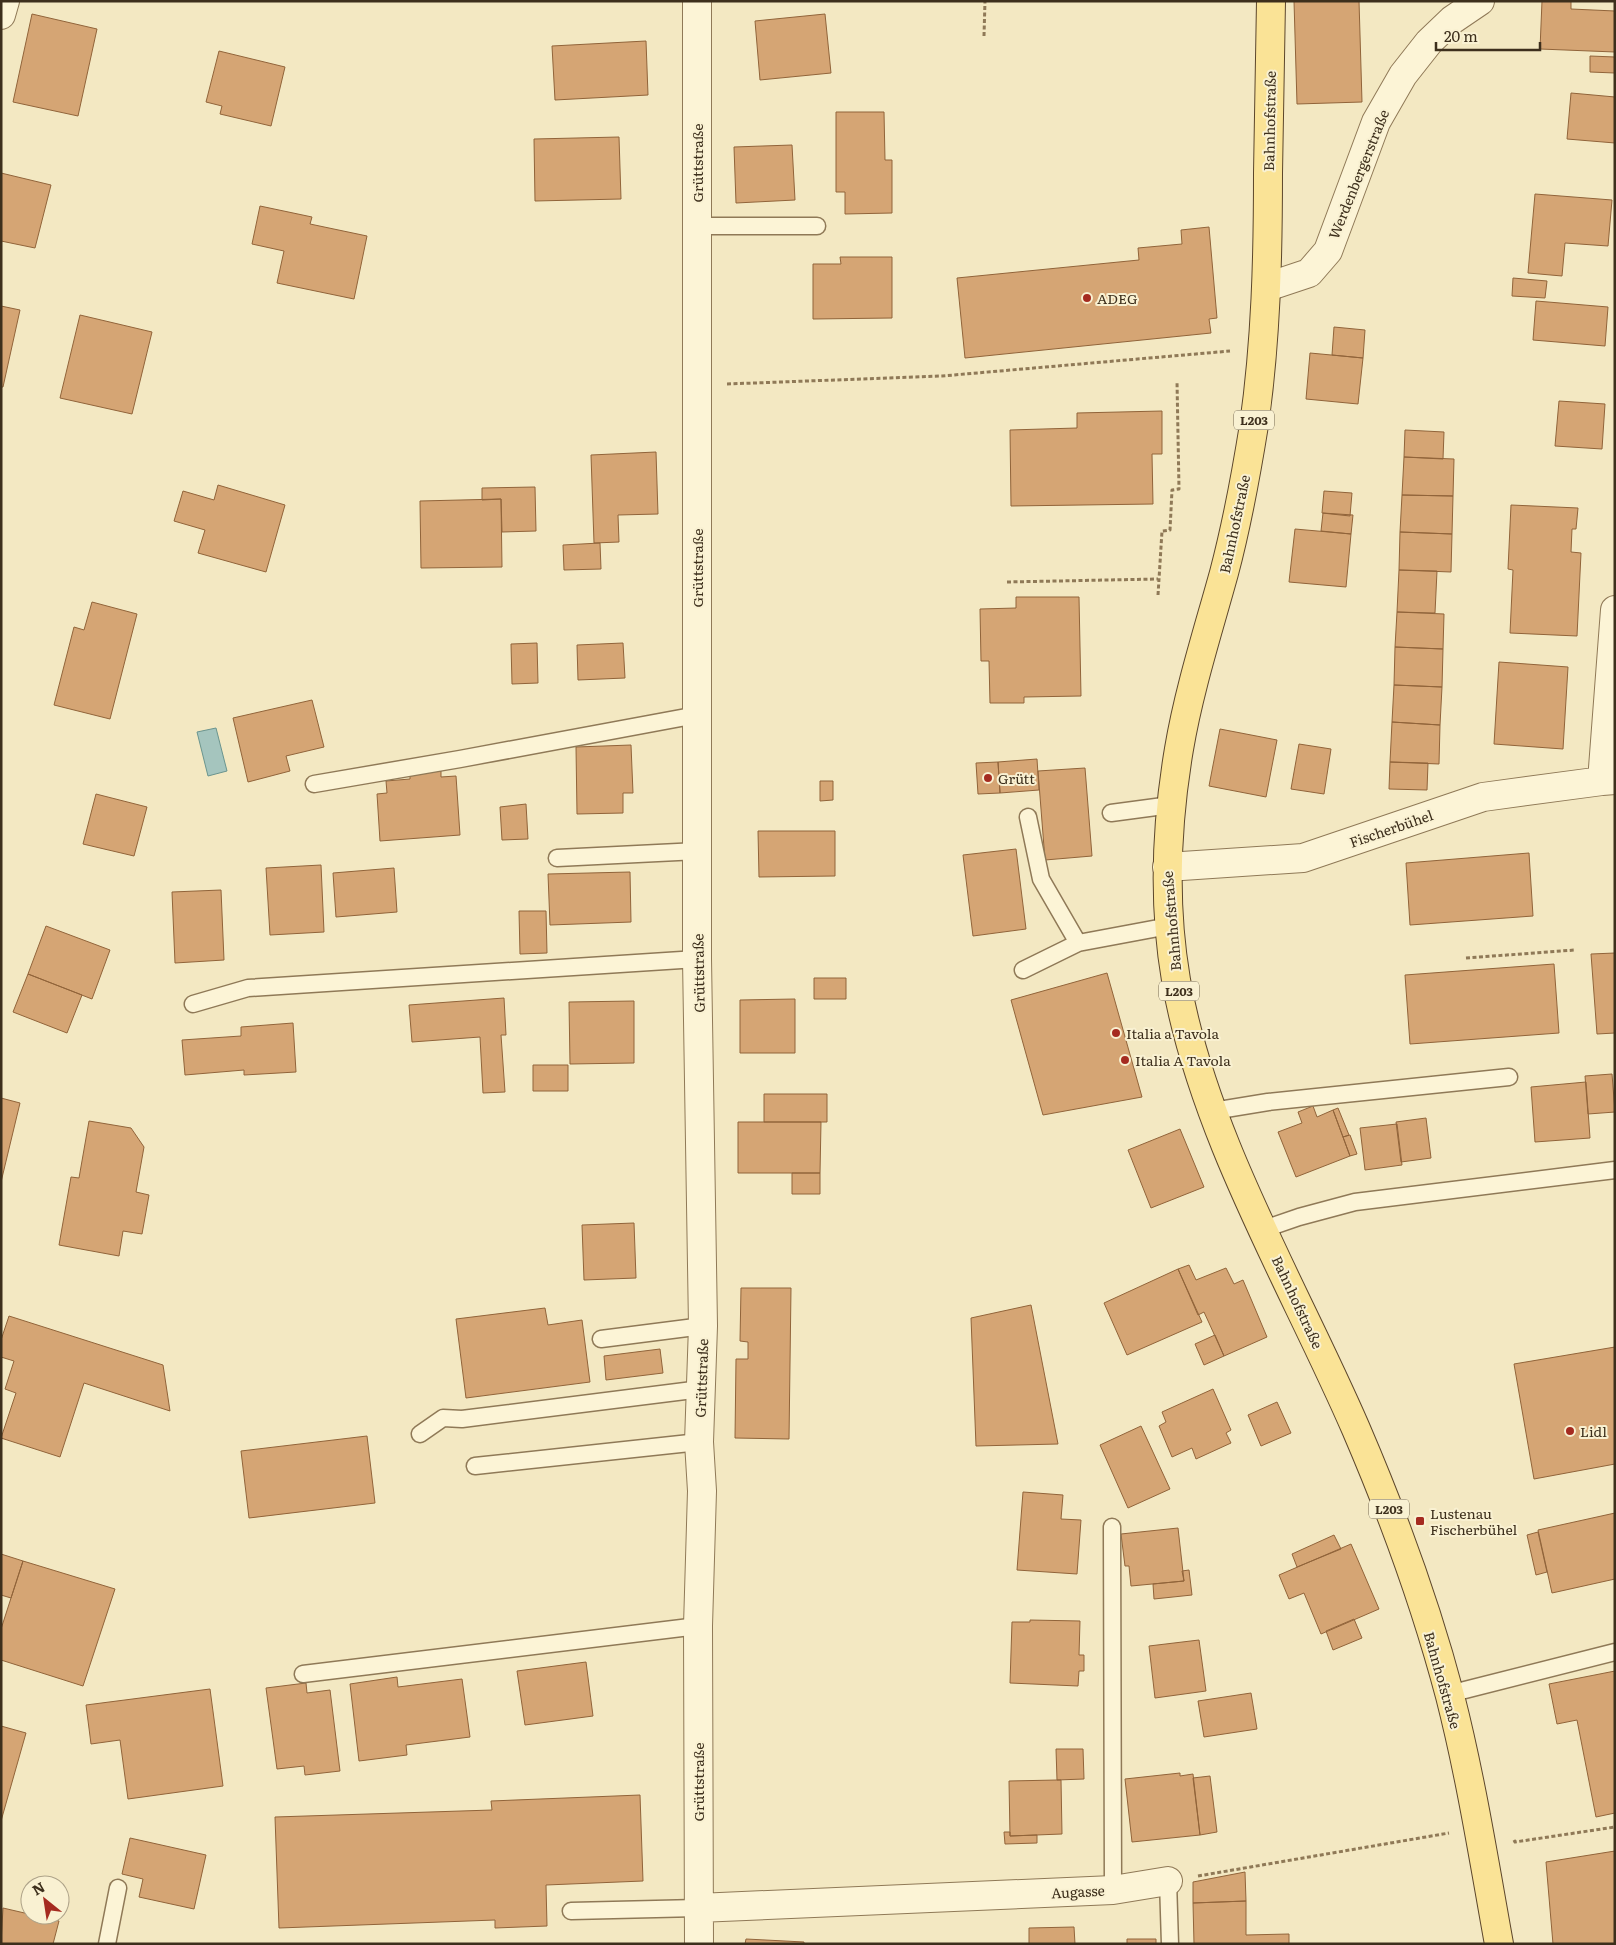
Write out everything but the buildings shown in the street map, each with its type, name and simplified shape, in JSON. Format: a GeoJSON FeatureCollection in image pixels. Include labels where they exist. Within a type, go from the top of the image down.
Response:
{"type":"FeatureCollection","features":[{"type":"Feature","properties":{"kind":"main road","name":"Bahnhofstraße"},"geometry":{"type":"LineString","coordinates":[[1270,1],[1266,287],[1260,373],[1241,501],[1179,744],[1171,805],[1167,867],[1169,926],[1176,979],[1187,1032],[1213,1111],[1264,1229],[1336,1382],[1382,1492],[1414,1579],[1449,1694],[1474,1803],[1499,1944]]}},
{"type":"Feature","properties":{"kind":"street"},"geometry":{"type":"LineString","coordinates":[[1,15],[5,1]]}},
{"type":"Feature","properties":{"kind":"street","name":"Grüttstraße"},"geometry":{"type":"LineString","coordinates":[[697,1],[697,959],[703,1326],[699,1442],[702,1491],[698,1626],[699,1944]]}},
{"type":"Feature","properties":{"kind":"street","name":"Werdenbergerstraße"},"geometry":{"type":"LineString","coordinates":[[1266,287],[1308,273],[1328,251],[1376,122],[1403,74],[1429,42],[1446,26],[1480,1]]}},
{"type":"Feature","properties":{"kind":"street"},"geometry":{"type":"LineString","coordinates":[[1608,780],[1615,610]]}},
{"type":"Feature","properties":{"kind":"street","name":"Fischerbühel"},"geometry":{"type":"LineString","coordinates":[[1167,867],[1303,858],[1483,797],[1608,780]]}},
{"type":"Feature","properties":{"kind":"street","name":"Augasse"},"geometry":{"type":"LineString","coordinates":[[698,1908],[1113,1890],[1168,1881]]}},
{"type":"Feature","properties":{"kind":"lane"},"geometry":{"type":"LineString","coordinates":[[697,226],[816,226]]}},
{"type":"Feature","properties":{"kind":"lane"},"geometry":{"type":"LineString","coordinates":[[314,784],[460,760],[697,715]]}},
{"type":"Feature","properties":{"kind":"lane"},"geometry":{"type":"LineString","coordinates":[[1111,812],[1171,805]]}},
{"type":"Feature","properties":{"kind":"lane"},"geometry":{"type":"LineString","coordinates":[[1028,817],[1041,880],[1078,943]]}},
{"type":"Feature","properties":{"kind":"lane"},"geometry":{"type":"LineString","coordinates":[[557,858],[698,851]]}},
{"type":"Feature","properties":{"kind":"lane"},"geometry":{"type":"LineString","coordinates":[[1023,970],[1078,943],[1169,926]]}},
{"type":"Feature","properties":{"kind":"lane"},"geometry":{"type":"LineString","coordinates":[[192,1004],[248,988],[697,959]]}},
{"type":"Feature","properties":{"kind":"lane"},"geometry":{"type":"LineString","coordinates":[[1213,1111],[1268,1102],[1509,1077]]}},
{"type":"Feature","properties":{"kind":"lane"},"geometry":{"type":"LineString","coordinates":[[1264,1229],[1299,1217],[1355,1202],[1615,1170]]}},
{"type":"Feature","properties":{"kind":"lane"},"geometry":{"type":"LineString","coordinates":[[601,1339],[703,1326]]}},
{"type":"Feature","properties":{"kind":"lane"},"geometry":{"type":"LineString","coordinates":[[420,1434],[443,1418],[462,1419],[701,1389]]}},
{"type":"Feature","properties":{"kind":"lane"},"geometry":{"type":"LineString","coordinates":[[475,1466],[699,1442]]}},
{"type":"Feature","properties":{"kind":"lane"},"geometry":{"type":"LineString","coordinates":[[1112,1527],[1113,1890]]}},
{"type":"Feature","properties":{"kind":"lane"},"geometry":{"type":"LineString","coordinates":[[303,1674],[698,1626]]}},
{"type":"Feature","properties":{"kind":"lane"},"geometry":{"type":"LineString","coordinates":[[1449,1694],[1615,1652]]}},
{"type":"Feature","properties":{"kind":"lane"},"geometry":{"type":"LineString","coordinates":[[1168,1881],[1170,1944]]}},
{"type":"Feature","properties":{"kind":"lane"},"geometry":{"type":"LineString","coordinates":[[107,1944],[118,1888]]}},
{"type":"Feature","properties":{"kind":"lane"},"geometry":{"type":"LineString","coordinates":[[571,1911],[698,1908]]}},
{"type":"Feature","properties":{"kind":"path"},"geometry":{"type":"LineString","coordinates":[[984,36],[985,1]]}},
{"type":"Feature","properties":{"kind":"path"},"geometry":{"type":"LineString","coordinates":[[727,384],[942,376],[1239,351]]}},
{"type":"Feature","properties":{"kind":"path"},"geometry":{"type":"LineString","coordinates":[[1158,595],[1162,531],[1170,530],[1172,490],[1179,489],[1177,381]]}},
{"type":"Feature","properties":{"kind":"path"},"geometry":{"type":"LineString","coordinates":[[1007,582],[1158,579]]}},
{"type":"Feature","properties":{"kind":"path"},"geometry":{"type":"LineString","coordinates":[[1466,958],[1575,950]]}},
{"type":"Feature","properties":{"kind":"path"},"geometry":{"type":"LineString","coordinates":[[1515,1842],[1615,1826]]}},
{"type":"Feature","properties":{"kind":"path"},"geometry":{"type":"LineString","coordinates":[[1168,1881],[1453,1832]]}},
{"type":"Feature","properties":{"kind":"water"},"geometry":{"type":"Polygon","coordinates":[[[216,728],[227,771],[208,776],[197,732],[216,728]]]}},
{"type":"Feature","properties":{"kind":"place","name":"ADEG"},"geometry":{"type":"Point","coordinates":[1087,298]}},
{"type":"Feature","properties":{"kind":"place","name":"Grütt"},"geometry":{"type":"Point","coordinates":[988,778]}},
{"type":"Feature","properties":{"kind":"place","name":"Italia a Tavola"},"geometry":{"type":"Point","coordinates":[1116,1033]}},
{"type":"Feature","properties":{"kind":"place","name":"Italia A Tavola"},"geometry":{"type":"Point","coordinates":[1125,1060]}},
{"type":"Feature","properties":{"kind":"place","name":"Lidl"},"geometry":{"type":"Point","coordinates":[1570,1431]}},
{"type":"Feature","properties":{"kind":"place","name":"Lustenau Fischerbühel"},"geometry":{"type":"Point","coordinates":[1420,1521]}}]}
